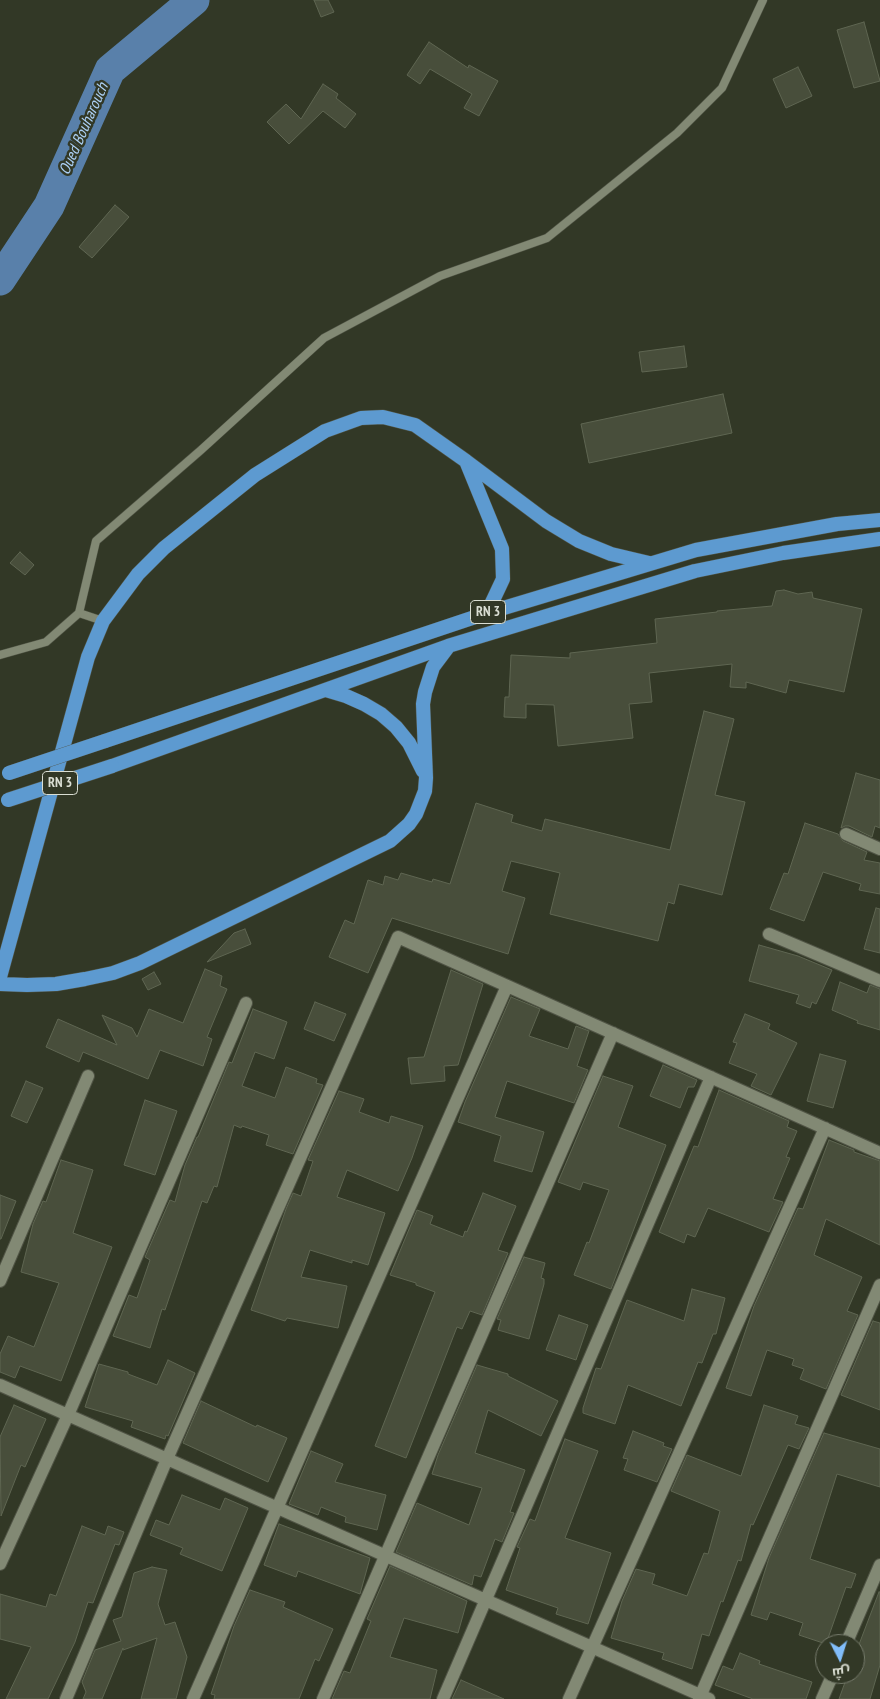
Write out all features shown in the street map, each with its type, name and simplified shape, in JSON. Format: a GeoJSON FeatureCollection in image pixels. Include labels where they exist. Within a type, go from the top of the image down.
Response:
{"type":"FeatureCollection","features":[{"type":"Feature","properties":{"kind":"highway"},"geometry":{"type":"LineString","coordinates":[[0,977],[88,657],[103,620],[138,574],[164,548],[255,475],[325,431],[361,418],[383,417],[415,425],[546,521],[579,541],[611,554],[650,563]]}},
{"type":"Feature","properties":{"kind":"highway"},"geometry":{"type":"LineString","coordinates":[[466,461],[502,549],[502,579],[487,613]]}},
{"type":"Feature","properties":{"kind":"highway","name":"RN 3"},"geometry":{"type":"LineString","coordinates":[[4,774],[487,613],[650,563],[705,548],[837,524],[880,520]]}},
{"type":"Feature","properties":{"kind":"highway","name":"RN 3"},"geometry":{"type":"LineString","coordinates":[[4,801],[112,766],[448,646],[695,571],[783,553],[880,538]]}},
{"type":"Feature","properties":{"kind":"highway"},"geometry":{"type":"LineString","coordinates":[[0,984],[56,984],[85,980],[113,973],[158,955],[390,841],[409,824],[416,814],[425,791],[423,704],[433,667],[448,646]]}},
{"type":"Feature","properties":{"kind":"highway"},"geometry":{"type":"LineString","coordinates":[[326,690],[364,704],[381,714],[396,727],[409,743],[419,760],[426,778]]}},
{"type":"Feature","properties":{"kind":"street"},"geometry":{"type":"LineString","coordinates":[[846,834],[880,848]]}},
{"type":"Feature","properties":{"kind":"street"},"geometry":{"type":"LineString","coordinates":[[769,934],[880,981]]}},
{"type":"Feature","properties":{"kind":"street"},"geometry":{"type":"LineString","coordinates":[[66,1699],[167,1459],[398,936],[880,1153]]}},
{"type":"Feature","properties":{"kind":"street"},"geometry":{"type":"LineString","coordinates":[[193,1699],[507,986]]}},
{"type":"Feature","properties":{"kind":"street"},"geometry":{"type":"LineString","coordinates":[[0,1564],[68,1415],[246,1003]]}},
{"type":"Feature","properties":{"kind":"street"},"geometry":{"type":"LineString","coordinates":[[323,1699],[614,1033]]}},
{"type":"Feature","properties":{"kind":"street"},"geometry":{"type":"LineString","coordinates":[[0,1282],[88,1076]]}},
{"type":"Feature","properties":{"kind":"street"},"geometry":{"type":"LineString","coordinates":[[443,1699],[711,1077]]}},
{"type":"Feature","properties":{"kind":"street"},"geometry":{"type":"LineString","coordinates":[[569,1699],[825,1128]]}},
{"type":"Feature","properties":{"kind":"street"},"geometry":{"type":"LineString","coordinates":[[0,1385],[386,1555],[703,1698],[880,1285]]}},
{"type":"Feature","properties":{"kind":"street"},"geometry":{"type":"LineString","coordinates":[[850,1634],[880,1565]]}},
{"type":"Feature","properties":{"kind":"street"},"geometry":{"type":"LineString","coordinates":[[822,1699],[829,1684]]}},
{"type":"Feature","properties":{"kind":"lane"},"geometry":{"type":"LineString","coordinates":[[0,655],[46,642],[79,613],[96,541],[201,450],[324,338],[440,276],[546,238],[669,139],[722,88],[763,0]]}},
{"type":"Feature","properties":{"kind":"lane"},"geometry":{"type":"LineString","coordinates":[[79,613],[103,620]]}},
{"type":"Feature","properties":{"kind":"building"},"geometry":{"type":"Polygon","coordinates":[[[314,0],[328,0],[334,12],[321,17],[314,0]]]}},
{"type":"Feature","properties":{"kind":"building"},"geometry":{"type":"Polygon","coordinates":[[[864,22],[880,81],[854,88],[837,30],[864,22]]]}},
{"type":"Feature","properties":{"kind":"building"},"geometry":{"type":"Polygon","coordinates":[[[429,42],[468,68],[469,65],[498,81],[479,116],[464,108],[472,94],[430,69],[420,84],[407,75],[429,42]]]}},
{"type":"Feature","properties":{"kind":"building"},"geometry":{"type":"Polygon","coordinates":[[[798,67],[812,96],[786,108],[773,79],[798,67]]]}},
{"type":"Feature","properties":{"kind":"building"},"geometry":{"type":"Polygon","coordinates":[[[323,84],[338,94],[336,98],[356,114],[345,128],[323,111],[289,144],[267,122],[286,104],[301,119],[323,84]]]}},
{"type":"Feature","properties":{"kind":"building"},"geometry":{"type":"Polygon","coordinates":[[[115,205],[129,217],[92,258],[79,247],[115,205]]]}},
{"type":"Feature","properties":{"kind":"building"},"geometry":{"type":"Polygon","coordinates":[[[684,346],[687,367],[642,372],[639,352],[684,346]]]}},
{"type":"Feature","properties":{"kind":"building"},"geometry":{"type":"Polygon","coordinates":[[[723,394],[732,433],[589,463],[581,424],[723,394]]]}},
{"type":"Feature","properties":{"kind":"building"},"geometry":{"type":"Polygon","coordinates":[[[20,552],[34,565],[25,575],[10,563],[20,552]]]}},
{"type":"Feature","properties":{"kind":"building"},"geometry":{"type":"Polygon","coordinates":[[[784,590],[798,594],[812,592],[813,598],[862,609],[844,692],[789,680],[786,693],[746,682],[746,688],[730,687],[732,664],[649,673],[652,702],[629,704],[633,738],[558,746],[554,705],[526,704],[526,718],[504,717],[505,697],[509,697],[511,655],[570,658],[570,653],[657,643],[655,619],[772,606],[776,591],[784,590]]]}},
{"type":"Feature","properties":{"kind":"building"},"geometry":{"type":"Polygon","coordinates":[[[704,711],[734,719],[715,795],[745,802],[722,895],[679,884],[674,904],[668,902],[658,941],[550,914],[560,873],[511,861],[502,891],[525,898],[508,954],[392,918],[368,973],[329,957],[345,920],[354,924],[368,880],[383,885],[385,876],[398,880],[401,873],[432,882],[433,879],[450,884],[476,803],[513,815],[511,822],[542,831],[545,819],[670,850],[704,711]]]}},
{"type":"Feature","properties":{"kind":"building"},"geometry":{"type":"Polygon","coordinates":[[[856,773],[880,780],[880,828],[875,826],[872,837],[849,826],[841,828],[856,773]]]}},
{"type":"Feature","properties":{"kind":"building"},"geometry":{"type":"Polygon","coordinates":[[[805,823],[838,834],[843,841],[867,852],[864,860],[880,863],[880,894],[859,890],[861,884],[823,872],[804,921],[770,909],[784,873],[788,874],[805,823]]]}},
{"type":"Feature","properties":{"kind":"building"},"geometry":{"type":"Polygon","coordinates":[[[876,908],[880,909],[880,953],[864,949],[876,908]]]}},
{"type":"Feature","properties":{"kind":"building"},"geometry":{"type":"Polygon","coordinates":[[[245,929],[251,944],[207,962],[234,933],[245,929]]]}},
{"type":"Feature","properties":{"kind":"building"},"geometry":{"type":"Polygon","coordinates":[[[759,945],[798,956],[832,970],[816,1004],[812,1002],[810,1008],[796,1003],[799,995],[749,981],[759,945]]]}},
{"type":"Feature","properties":{"kind":"building"},"geometry":{"type":"Polygon","coordinates":[[[205,969],[222,976],[220,986],[227,989],[207,1037],[212,1039],[203,1066],[160,1050],[148,1079],[83,1052],[79,1062],[46,1047],[58,1019],[117,1045],[102,1015],[132,1028],[137,1037],[149,1009],[183,1023],[205,969]]]}},
{"type":"Feature","properties":{"kind":"building"},"geometry":{"type":"Polygon","coordinates":[[[451,970],[483,984],[458,1065],[444,1066],[445,1081],[411,1084],[408,1058],[424,1057],[451,970]]]}},
{"type":"Feature","properties":{"kind":"building"},"geometry":{"type":"Polygon","coordinates":[[[154,972],[161,984],[148,990],[142,979],[154,972]]]}},
{"type":"Feature","properties":{"kind":"building"},"geometry":{"type":"Polygon","coordinates":[[[840,982],[867,993],[870,985],[880,989],[880,1030],[857,1023],[858,1021],[832,1010],[840,982]]]}},
{"type":"Feature","properties":{"kind":"building"},"geometry":{"type":"Polygon","coordinates":[[[511,997],[540,1009],[529,1036],[568,1049],[576,1026],[589,1031],[577,1066],[588,1070],[574,1103],[507,1081],[495,1117],[544,1132],[532,1172],[494,1161],[501,1136],[458,1122],[511,997]]]}},
{"type":"Feature","properties":{"kind":"building"},"geometry":{"type":"Polygon","coordinates":[[[315,1002],[346,1014],[334,1041],[304,1029],[315,1002]]]}},
{"type":"Feature","properties":{"kind":"building"},"geometry":{"type":"Polygon","coordinates":[[[253,1009],[287,1022],[274,1059],[255,1052],[242,1086],[275,1098],[286,1067],[317,1079],[316,1083],[323,1085],[293,1154],[266,1145],[269,1135],[234,1125],[217,1187],[214,1186],[207,1203],[202,1201],[165,1310],[162,1309],[150,1348],[113,1336],[129,1295],[137,1298],[150,1260],[145,1257],[170,1200],[175,1202],[185,1165],[229,1062],[232,1063],[253,1009]]]}},
{"type":"Feature","properties":{"kind":"building"},"geometry":{"type":"Polygon","coordinates":[[[745,1014],[770,1024],[768,1029],[797,1043],[771,1095],[751,1086],[757,1074],[729,1063],[737,1043],[733,1042],[745,1014]]]}},
{"type":"Feature","properties":{"kind":"building"},"geometry":{"type":"Polygon","coordinates":[[[820,1054],[846,1061],[833,1108],[807,1101],[820,1054]]]}},
{"type":"Feature","properties":{"kind":"building"},"geometry":{"type":"Polygon","coordinates":[[[663,1065],[697,1080],[694,1087],[688,1087],[680,1108],[650,1096],[663,1065]]]}},
{"type":"Feature","properties":{"kind":"building"},"geometry":{"type":"Polygon","coordinates":[[[603,1076],[633,1086],[618,1127],[666,1145],[611,1289],[574,1275],[587,1242],[589,1243],[609,1190],[583,1182],[580,1190],[558,1182],[603,1076]]]}},
{"type":"Feature","properties":{"kind":"building"},"geometry":{"type":"Polygon","coordinates":[[[26,1081],[43,1088],[27,1123],[11,1116],[26,1081]]]}},
{"type":"Feature","properties":{"kind":"building"},"geometry":{"type":"Polygon","coordinates":[[[719,1090],[789,1121],[787,1127],[797,1131],[786,1157],[790,1158],[773,1199],[783,1202],[769,1232],[708,1208],[695,1237],[687,1234],[684,1243],[659,1232],[694,1146],[698,1147],[719,1090]]]}},
{"type":"Feature","properties":{"kind":"building"},"geometry":{"type":"Polygon","coordinates":[[[339,1091],[364,1099],[359,1112],[389,1123],[391,1116],[423,1126],[398,1191],[347,1170],[337,1197],[385,1213],[368,1265],[352,1260],[352,1263],[310,1250],[301,1277],[347,1286],[338,1328],[287,1318],[285,1321],[251,1310],[286,1209],[293,1193],[301,1196],[313,1161],[308,1160],[339,1091]]]}},
{"type":"Feature","properties":{"kind":"building"},"geometry":{"type":"Polygon","coordinates":[[[145,1100],[177,1111],[155,1175],[124,1165],[145,1100]]]}},
{"type":"Feature","properties":{"kind":"building"},"geometry":{"type":"Polygon","coordinates":[[[829,1140],[854,1150],[854,1152],[880,1161],[880,1245],[826,1219],[814,1255],[862,1277],[847,1311],[858,1315],[826,1389],[800,1379],[804,1369],[792,1365],[794,1359],[767,1350],[751,1396],[726,1388],[754,1306],[798,1208],[803,1209],[829,1140]]]}},
{"type":"Feature","properties":{"kind":"building"},"geometry":{"type":"Polygon","coordinates":[[[61,1160],[93,1170],[73,1233],[112,1247],[61,1381],[20,1366],[15,1378],[0,1372],[0,1354],[8,1336],[34,1347],[59,1283],[21,1272],[33,1224],[43,1201],[46,1202],[61,1160]]]}},
{"type":"Feature","properties":{"kind":"building"},"geometry":{"type":"Polygon","coordinates":[[[483,1193],[516,1206],[498,1250],[508,1253],[482,1315],[470,1311],[462,1329],[457,1327],[406,1458],[375,1446],[435,1292],[416,1285],[416,1283],[390,1275],[417,1210],[433,1216],[430,1224],[463,1237],[465,1231],[467,1232],[483,1193]]]}},
{"type":"Feature","properties":{"kind":"building"},"geometry":{"type":"Polygon","coordinates":[[[0,1195],[16,1201],[1,1239],[0,1239],[0,1195]]]}},
{"type":"Feature","properties":{"kind":"building"},"geometry":{"type":"Polygon","coordinates":[[[524,1257],[545,1263],[541,1278],[544,1279],[544,1284],[529,1339],[498,1330],[501,1320],[497,1319],[524,1257]]]}},
{"type":"Feature","properties":{"kind":"building"},"geometry":{"type":"Polygon","coordinates":[[[692,1289],[725,1298],[716,1334],[713,1334],[702,1363],[698,1362],[681,1406],[628,1385],[615,1424],[583,1413],[596,1368],[601,1369],[627,1300],[684,1321],[692,1289]]]}},
{"type":"Feature","properties":{"kind":"building"},"geometry":{"type":"Polygon","coordinates":[[[559,1315],[588,1325],[576,1360],[546,1350],[559,1315]]]}},
{"type":"Feature","properties":{"kind":"building"},"geometry":{"type":"Polygon","coordinates":[[[873,1321],[880,1323],[880,1410],[841,1395],[873,1321]]]}},
{"type":"Feature","properties":{"kind":"building"},"geometry":{"type":"Polygon","coordinates":[[[168,1360],[195,1373],[165,1439],[131,1427],[133,1421],[85,1407],[99,1364],[128,1372],[128,1374],[157,1385],[168,1360]]]}},
{"type":"Feature","properties":{"kind":"building"},"geometry":{"type":"Polygon","coordinates":[[[477,1365],[508,1374],[508,1376],[558,1401],[541,1436],[488,1410],[475,1453],[525,1470],[510,1512],[514,1513],[502,1542],[495,1539],[481,1577],[474,1575],[472,1585],[396,1552],[417,1503],[469,1525],[482,1488],[432,1474],[438,1455],[477,1365]]]}},
{"type":"Feature","properties":{"kind":"building"},"geometry":{"type":"Polygon","coordinates":[[[201,1401],[256,1427],[257,1425],[287,1438],[268,1482],[183,1443],[201,1401]]]}},
{"type":"Feature","properties":{"kind":"building"},"geometry":{"type":"Polygon","coordinates":[[[14,1405],[46,1419],[25,1467],[21,1465],[1,1516],[0,1437],[14,1405]]]}},
{"type":"Feature","properties":{"kind":"building"},"geometry":{"type":"Polygon","coordinates":[[[764,1405],[798,1416],[795,1424],[809,1428],[799,1449],[788,1445],[753,1525],[751,1524],[741,1561],[738,1560],[709,1636],[702,1634],[692,1669],[662,1659],[664,1653],[611,1638],[622,1601],[636,1569],[655,1574],[652,1584],[687,1596],[704,1553],[708,1554],[720,1511],[671,1491],[687,1455],[741,1476],[764,1405]]]}},
{"type":"Feature","properties":{"kind":"building"},"geometry":{"type":"Polygon","coordinates":[[[633,1431],[664,1443],[663,1446],[672,1449],[657,1482],[624,1470],[628,1459],[623,1458],[633,1431]]]}},
{"type":"Feature","properties":{"kind":"building"},"geometry":{"type":"Polygon","coordinates":[[[824,1433],[880,1449],[880,1487],[837,1474],[810,1559],[856,1574],[851,1588],[846,1587],[830,1634],[815,1634],[815,1640],[799,1635],[803,1623],[770,1612],[767,1620],[751,1615],[769,1558],[824,1433]]]}},
{"type":"Feature","properties":{"kind":"building"},"geometry":{"type":"Polygon","coordinates":[[[565,1439],[598,1451],[565,1538],[611,1553],[588,1624],[556,1614],[558,1608],[506,1590],[520,1548],[517,1547],[530,1519],[535,1521],[565,1439]]]}},
{"type":"Feature","properties":{"kind":"building"},"geometry":{"type":"Polygon","coordinates":[[[311,1451],[343,1464],[335,1482],[386,1495],[377,1530],[345,1522],[346,1517],[321,1507],[318,1515],[289,1504],[311,1451]]]}},
{"type":"Feature","properties":{"kind":"building"},"geometry":{"type":"Polygon","coordinates":[[[182,1495],[220,1510],[225,1498],[248,1508],[222,1571],[180,1554],[183,1548],[150,1535],[156,1520],[169,1525],[182,1495]]]}},
{"type":"Feature","properties":{"kind":"building"},"geometry":{"type":"Polygon","coordinates":[[[279,1524],[370,1558],[360,1594],[298,1571],[296,1577],[264,1565],[279,1524]]]}},
{"type":"Feature","properties":{"kind":"building"},"geometry":{"type":"Polygon","coordinates":[[[82,1526],[105,1535],[108,1526],[124,1532],[119,1545],[115,1544],[93,1603],[88,1602],[75,1642],[48,1699],[6,1699],[31,1647],[0,1639],[0,1594],[46,1607],[50,1594],[56,1596],[82,1526]]]}},
{"type":"Feature","properties":{"kind":"building"},"geometry":{"type":"Polygon","coordinates":[[[390,1566],[467,1601],[458,1633],[404,1618],[390,1657],[437,1670],[430,1699],[332,1699],[344,1671],[350,1673],[371,1621],[367,1619],[390,1566]]]}},
{"type":"Feature","properties":{"kind":"building"},"geometry":{"type":"Polygon","coordinates":[[[152,1567],[167,1570],[158,1604],[165,1625],[175,1622],[187,1657],[176,1699],[141,1699],[157,1638],[123,1650],[123,1648],[102,1699],[83,1699],[86,1692],[82,1682],[95,1650],[121,1641],[113,1620],[122,1617],[134,1573],[152,1567]]]}},
{"type":"Feature","properties":{"kind":"building"},"geometry":{"type":"Polygon","coordinates":[[[250,1590],[285,1602],[283,1607],[333,1629],[319,1661],[315,1659],[299,1699],[214,1699],[215,1695],[211,1694],[234,1626],[250,1590]]]}},
{"type":"Feature","properties":{"kind":"building"},"geometry":{"type":"Polygon","coordinates":[[[880,1592],[880,1665],[870,1699],[839,1699],[844,1684],[865,1684],[865,1634],[863,1634],[880,1592]]]}},
{"type":"Feature","properties":{"kind":"building"},"geometry":{"type":"Polygon","coordinates":[[[740,1653],[760,1661],[759,1664],[812,1682],[806,1699],[753,1699],[715,1685],[723,1666],[733,1670],[740,1653]]]}},
{"type":"Feature","properties":{"kind":"building"},"geometry":{"type":"Polygon","coordinates":[[[461,1680],[504,1699],[452,1699],[461,1680]]]}},
{"type":"Feature","properties":{"kind":"waterway","name":"Oued Bouharouch"},"geometry":{"type":"LineString","coordinates":[[0,280],[49,206],[110,70],[194,0]]}}]}
